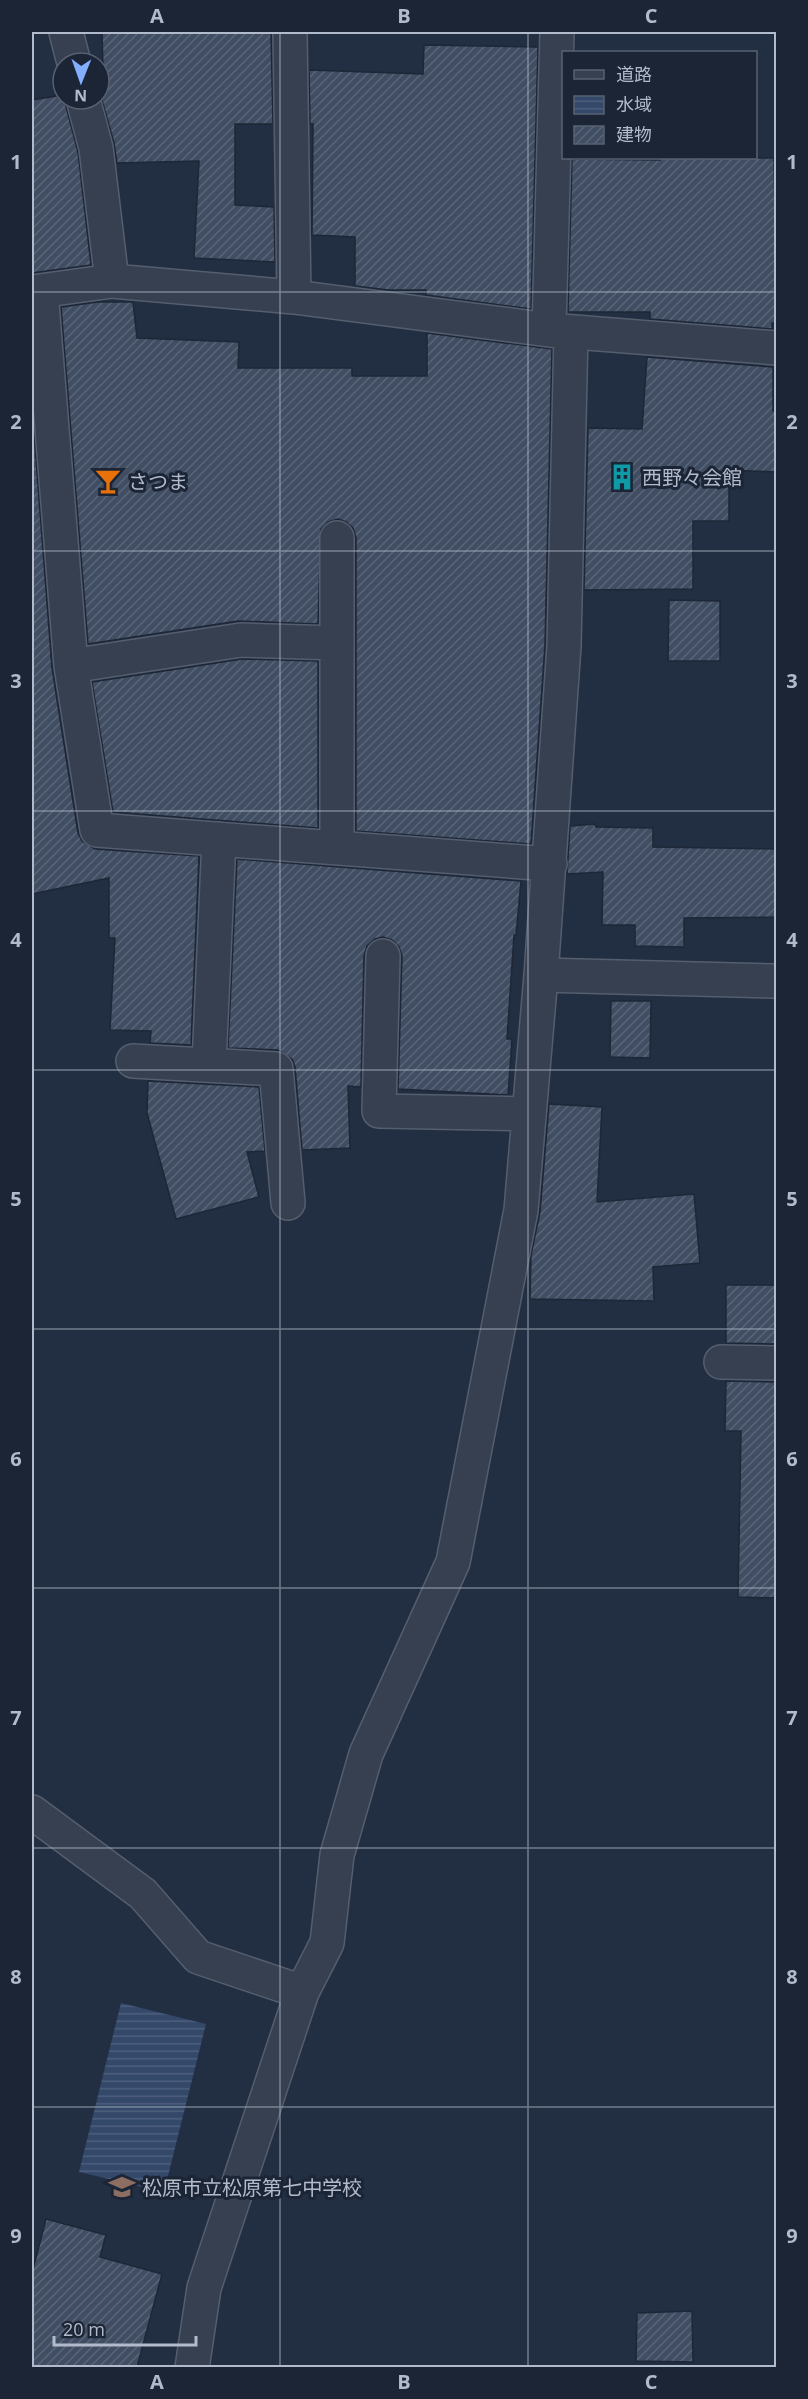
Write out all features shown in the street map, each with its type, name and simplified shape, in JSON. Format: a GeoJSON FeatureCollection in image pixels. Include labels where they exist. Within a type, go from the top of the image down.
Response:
{"type":"FeatureCollection","features":[{"type":"Feature","properties":{"kind":"street"},"geometry":{"type":"LineString","coordinates":[[66,32],[71,51]]}},
{"type":"Feature","properties":{"kind":"street"},"geometry":{"type":"LineString","coordinates":[[290,32],[294,297]]}},
{"type":"Feature","properties":{"kind":"street"},"geometry":{"type":"LineString","coordinates":[[192,2367],[204,2288],[302,1992],[327,1943],[337,1855],[366,1754],[453,1562],[521,1210],[550,864],[564,646],[557,32]]}},
{"type":"Feature","properties":{"kind":"street"},"geometry":{"type":"LineString","coordinates":[[86,111],[96,148],[112,281]]}},
{"type":"Feature","properties":{"kind":"street"},"geometry":{"type":"LineString","coordinates":[[550,864],[97,830],[71,666],[36,292],[112,281],[294,297],[560,331],[777,348]]}},
{"type":"Feature","properties":{"kind":"street"},"geometry":{"type":"LineString","coordinates":[[337,538],[337,848]]}},
{"type":"Feature","properties":{"kind":"street"},"geometry":{"type":"LineString","coordinates":[[71,666],[242,640],[337,643]]}},
{"type":"Feature","properties":{"kind":"street"},"geometry":{"type":"LineString","coordinates":[[209,1064],[219,839]]}},
{"type":"Feature","properties":{"kind":"street"},"geometry":{"type":"LineString","coordinates":[[383,956],[379,1111],[529,1114]]}},
{"type":"Feature","properties":{"kind":"street"},"geometry":{"type":"LineString","coordinates":[[541,975],[777,981]]}},
{"type":"Feature","properties":{"kind":"street"},"geometry":{"type":"LineString","coordinates":[[133,1061],[276,1069],[288,1203]]}},
{"type":"Feature","properties":{"kind":"street"},"geometry":{"type":"LineString","coordinates":[[721,1362],[777,1363]]}},
{"type":"Feature","properties":{"kind":"street"},"geometry":{"type":"LineString","coordinates":[[32,1812],[143,1894],[198,1958],[302,1992]]}},
{"type":"Feature","properties":{"kind":"water"},"geometry":{"type":"Polygon","coordinates":[[[121,2003],[206,2024],[164,2192],[79,2172],[121,2003]]]}},
{"type":"Feature","properties":{"kind":"building"},"geometry":{"type":"Polygon","coordinates":[[[102,32],[271,32],[273,124],[235,124],[235,205],[274,207],[275,262],[194,258],[199,161],[117,163],[105,111],[111,111],[111,51],[103,51],[102,32]]]}},
{"type":"Feature","properties":{"kind":"building"},"geometry":{"type":"Polygon","coordinates":[[[424,45],[538,47],[531,309],[426,295],[426,290],[388,290],[355,286],[355,237],[312,235],[313,124],[310,124],[309,70],[423,74],[424,45]]]}},
{"type":"Feature","properties":{"kind":"building"},"geometry":{"type":"Polygon","coordinates":[[[51,97],[51,111],[67,111],[78,152],[91,265],[32,273],[32,100],[51,97]]]}},
{"type":"Feature","properties":{"kind":"building"},"geometry":{"type":"Polygon","coordinates":[[[774,158],[777,323],[772,323],[772,329],[650,319],[650,312],[568,312],[572,159],[774,158]]]}},
{"type":"Feature","properties":{"kind":"building"},"geometry":{"type":"Polygon","coordinates":[[[98,302],[133,302],[137,338],[239,342],[238,368],[352,368],[352,376],[427,376],[427,333],[552,349],[545,645],[531,844],[356,831],[356,538],[353,528],[346,522],[338,519],[328,522],[321,529],[318,624],[238,621],[88,644],[61,307],[98,302]]]}},
{"type":"Feature","properties":{"kind":"building"},"geometry":{"type":"Polygon","coordinates":[[[647,357],[773,367],[773,411],[777,411],[777,472],[729,470],[729,521],[693,521],[693,589],[584,590],[588,428],[642,429],[647,357]]]}},
{"type":"Feature","properties":{"kind":"building"},"geometry":{"type":"Polygon","coordinates":[[[32,407],[52,668],[78,833],[82,841],[95,849],[199,856],[191,1045],[150,1043],[151,1031],[110,1030],[115,938],[109,938],[109,878],[32,894],[32,407]]]}},
{"type":"Feature","properties":{"kind":"building"},"geometry":{"type":"Polygon","coordinates":[[[669,600],[720,601],[720,661],[668,661],[669,600]]]}},
{"type":"Feature","properties":{"kind":"building"},"geometry":{"type":"Polygon","coordinates":[[[242,659],[318,661],[318,828],[113,812],[92,682],[242,659]]]}},
{"type":"Feature","properties":{"kind":"building"},"geometry":{"type":"Polygon","coordinates":[[[595,824],[596,827],[653,828],[653,847],[777,849],[777,917],[684,918],[684,947],[635,946],[635,925],[602,925],[603,872],[567,874],[570,826],[595,824]]]}},
{"type":"Feature","properties":{"kind":"building"},"geometry":{"type":"Polygon","coordinates":[[[237,859],[521,881],[516,935],[514,935],[507,1039],[512,1039],[508,1095],[398,1089],[402,956],[399,947],[392,940],[383,937],[375,939],[367,946],[364,956],[361,1087],[348,1086],[350,1148],[302,1150],[295,1067],[292,1059],[278,1050],[228,1048],[237,859]]]}},
{"type":"Feature","properties":{"kind":"building"},"geometry":{"type":"Polygon","coordinates":[[[611,1001],[651,1001],[650,1058],[610,1057],[611,1001]]]}},
{"type":"Feature","properties":{"kind":"building"},"geometry":{"type":"Polygon","coordinates":[[[148,1081],[259,1087],[265,1151],[247,1152],[259,1197],[176,1219],[147,1113],[148,1081]]]}},
{"type":"Feature","properties":{"kind":"building"},"geometry":{"type":"Polygon","coordinates":[[[549,1104],[602,1107],[597,1202],[694,1194],[700,1263],[653,1267],[654,1301],[530,1299],[531,1255],[540,1212],[549,1104]]]}},
{"type":"Feature","properties":{"kind":"building"},"geometry":{"type":"Polygon","coordinates":[[[726,1285],[777,1285],[777,1344],[726,1343],[726,1285]]]}},
{"type":"Feature","properties":{"kind":"building"},"geometry":{"type":"Polygon","coordinates":[[[726,1381],[777,1382],[777,1598],[738,1597],[741,1431],[725,1431],[726,1381]]]}},
{"type":"Feature","properties":{"kind":"building"},"geometry":{"type":"Polygon","coordinates":[[[46,2219],[106,2235],[100,2257],[162,2274],[137,2367],[32,2367],[32,2273],[46,2219]]]}},
{"type":"Feature","properties":{"kind":"building"},"geometry":{"type":"Polygon","coordinates":[[[692,2311],[693,2362],[636,2361],[637,2313],[692,2311]]]}},
{"type":"Feature","properties":{"kind":"place","name":"西野々会館"},"geometry":{"type":"Point","coordinates":[622,477]}},
{"type":"Feature","properties":{"kind":"place","name":"さつま"},"geometry":{"type":"Point","coordinates":[108,481]}},
{"type":"Feature","properties":{"kind":"place","name":"松原市立松原第七中学校"},"geometry":{"type":"Point","coordinates":[122,2187]}}]}
